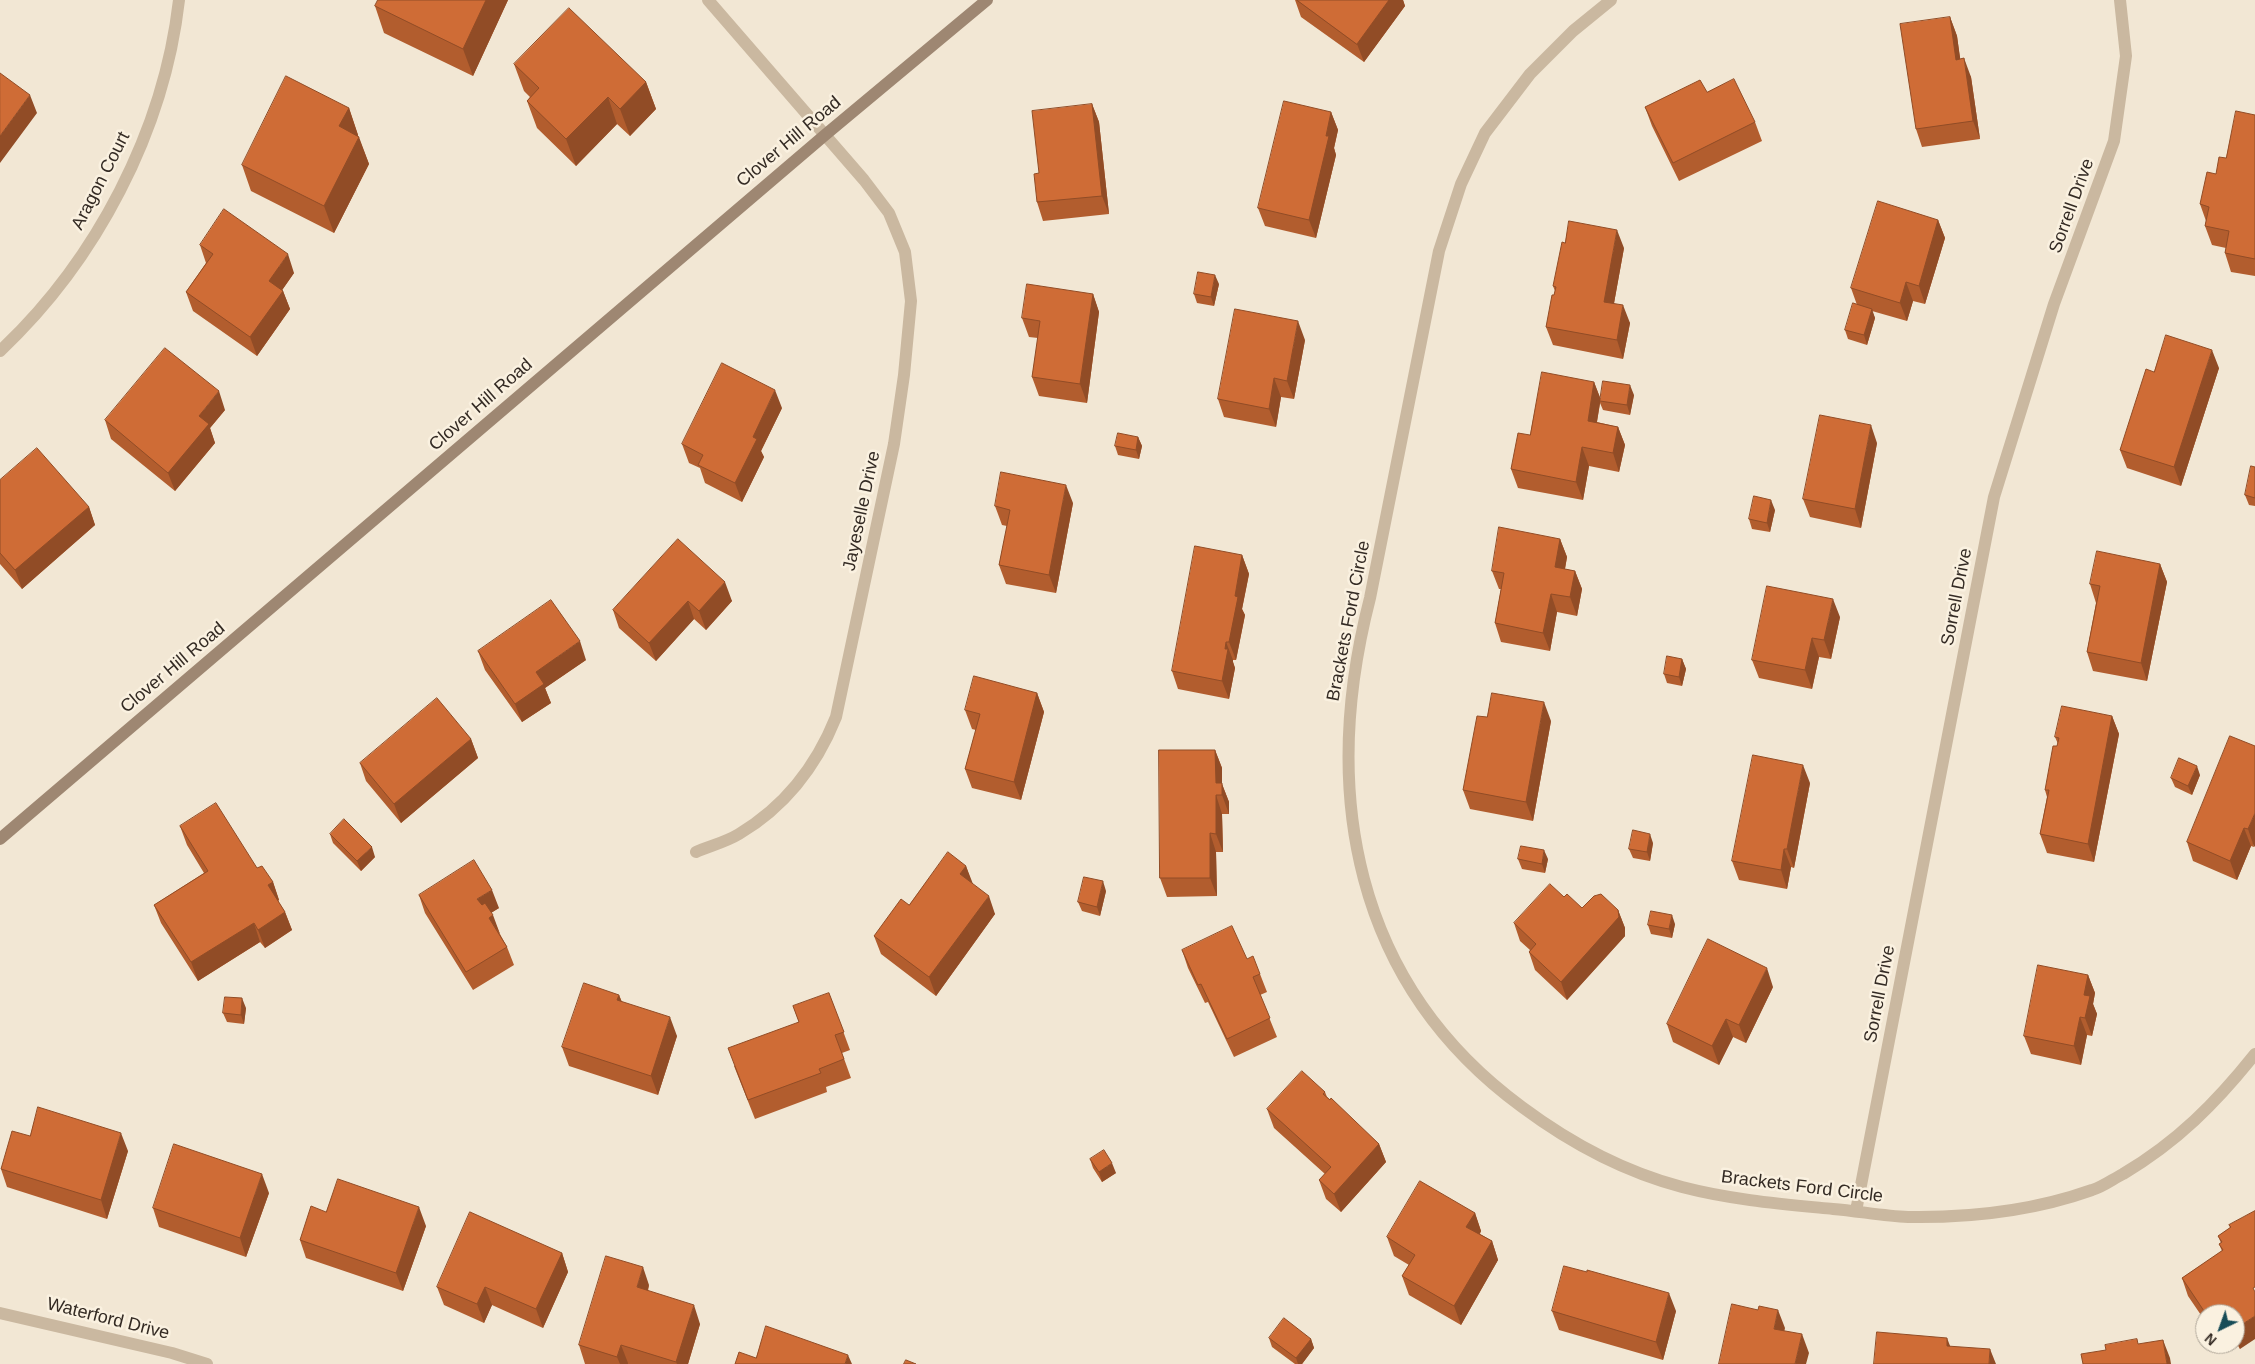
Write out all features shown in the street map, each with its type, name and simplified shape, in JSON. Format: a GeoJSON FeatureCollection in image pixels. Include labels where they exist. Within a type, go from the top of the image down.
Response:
{"type":"FeatureCollection","features":[{"type":"Feature","properties":{"kind":"street","name":"Aragon Court"},"geometry":{"type":"LineString","coordinates":[[0,351],[52,295],[92,238],[134,161],[157,102],[176,26],[179,0]]}},
{"type":"Feature","properties":{"kind":"street","name":"Jayeselle Drive"},"geometry":{"type":"LineString","coordinates":[[696,852],[738,835],[775,809],[806,775],[824,748],[836,717],[894,444],[904,374],[911,301],[905,252],[889,213],[864,180],[708,0]]}},
{"type":"Feature","properties":{"kind":"street","name":"Clover Hill Road"},"geometry":{"type":"LineString","coordinates":[[0,839],[825,135],[987,0]]}},
{"type":"Feature","properties":{"kind":"street","name":"Brackets Ford Circle"},"geometry":{"type":"LineString","coordinates":[[1611,0],[1573,31],[1530,74],[1485,133],[1461,184],[1439,251],[1372,588],[1359,640],[1349,711],[1349,798],[1357,854],[1374,914],[1399,971],[1426,1012],[1449,1042],[1492,1085],[1549,1127],[1612,1161],[1679,1186],[1750,1202],[1905,1217],[1974,1216],[2029,1208],[2096,1190],[2141,1163],[2181,1135],[2227,1090],[2255,1054]]}},
{"type":"Feature","properties":{"kind":"street","name":"Sorrell Drive"},"geometry":{"type":"LineString","coordinates":[[1856,1211],[1994,497],[2054,304],[2114,141],[2126,56],[2120,0]]}},
{"type":"Feature","properties":{"kind":"street","name":"Waterford Drive"},"geometry":{"type":"LineString","coordinates":[[0,1313],[172,1353],[207,1364]]}},
{"type":"Feature","properties":{"kind":"building"},"geometry":{"type":"Polygon","coordinates":[[[378,0],[486,0],[463,49],[375,6],[378,0]]]}},
{"type":"Feature","properties":{"kind":"building"},"geometry":{"type":"Polygon","coordinates":[[[1297,0],[1389,0],[1357,44],[1297,0]]]}},
{"type":"Feature","properties":{"kind":"building"},"geometry":{"type":"Polygon","coordinates":[[[569,8],[646,82],[620,109],[608,97],[566,139],[527,101],[539,88],[514,64],[569,8]]]}},
{"type":"Feature","properties":{"kind":"building"},"geometry":{"type":"Polygon","coordinates":[[[1950,17],[1956,60],[1964,58],[1973,121],[1916,129],[1900,24],[1950,17]]]}},
{"type":"Feature","properties":{"kind":"building"},"geometry":{"type":"Polygon","coordinates":[[[0,73],[30,95],[0,136],[0,73]]]}},
{"type":"Feature","properties":{"kind":"building"},"geometry":{"type":"Polygon","coordinates":[[[286,76],[349,108],[339,126],[359,137],[324,206],[242,165],[286,76]]]}},
{"type":"Feature","properties":{"kind":"building"},"geometry":{"type":"Polygon","coordinates":[[[1734,79],[1755,122],[1673,163],[1645,107],[1700,80],[1707,92],[1734,79]]]}},
{"type":"Feature","properties":{"kind":"building"},"geometry":{"type":"Polygon","coordinates":[[[1284,101],[1331,112],[1326,136],[1329,136],[1309,220],[1258,208],[1284,101]]]}},
{"type":"Feature","properties":{"kind":"building"},"geometry":{"type":"Polygon","coordinates":[[[1092,104],[1102,196],[1037,202],[1034,174],[1039,173],[1032,111],[1092,104]]]}},
{"type":"Feature","properties":{"kind":"building"},"geometry":{"type":"Polygon","coordinates":[[[2236,111],[2255,115],[2255,259],[2225,253],[2229,231],[2205,226],[2209,207],[2200,204],[2207,172],[2216,174],[2219,157],[2226,158],[2236,111]]]}},
{"type":"Feature","properties":{"kind":"building"},"geometry":{"type":"Polygon","coordinates":[[[1878,201],[1938,220],[1919,286],[1906,282],[1900,303],[1851,288],[1878,201]]]}},
{"type":"Feature","properties":{"kind":"building"},"geometry":{"type":"Polygon","coordinates":[[[224,209],[288,254],[269,281],[283,291],[250,337],[186,292],[213,254],[200,245],[224,209]]]}},
{"type":"Feature","properties":{"kind":"building"},"geometry":{"type":"Polygon","coordinates":[[[1569,221],[1617,230],[1604,302],[1623,305],[1617,340],[1546,327],[1552,295],[1554,295],[1556,287],[1553,286],[1562,242],[1565,243],[1569,221]]]}},
{"type":"Feature","properties":{"kind":"building"},"geometry":{"type":"Polygon","coordinates":[[[1198,272],[1215,275],[1211,297],[1194,294],[1198,272]]]}},
{"type":"Feature","properties":{"kind":"building"},"geometry":{"type":"Polygon","coordinates":[[[1027,284],[1093,294],[1080,384],[1032,377],[1040,321],[1022,318],[1027,284]]]}},
{"type":"Feature","properties":{"kind":"building"},"geometry":{"type":"Polygon","coordinates":[[[1853,303],[1872,309],[1864,335],[1845,330],[1853,303]]]}},
{"type":"Feature","properties":{"kind":"building"},"geometry":{"type":"Polygon","coordinates":[[[1235,309],[1298,321],[1287,381],[1274,378],[1269,409],[1218,399],[1235,309]]]}},
{"type":"Feature","properties":{"kind":"building"},"geometry":{"type":"Polygon","coordinates":[[[2166,335],[2212,350],[2174,467],[2120,450],[2146,369],[2154,372],[2166,335]]]}},
{"type":"Feature","properties":{"kind":"building"},"geometry":{"type":"Polygon","coordinates":[[[165,348],[219,391],[199,416],[209,424],[168,473],[105,420],[165,348]]]}},
{"type":"Feature","properties":{"kind":"building"},"geometry":{"type":"Polygon","coordinates":[[[722,363],[775,390],[753,437],[757,439],[735,483],[698,465],[703,455],[682,444],[722,363]]]}},
{"type":"Feature","properties":{"kind":"building"},"geometry":{"type":"Polygon","coordinates":[[[1542,372],[1594,382],[1588,421],[1618,427],[1613,453],[1582,447],[1576,482],[1511,469],[1518,433],[1530,435],[1542,372]]]}},
{"type":"Feature","properties":{"kind":"building"},"geometry":{"type":"Polygon","coordinates":[[[1603,381],[1630,385],[1627,405],[1600,401],[1603,381]]]}},
{"type":"Feature","properties":{"kind":"building"},"geometry":{"type":"Polygon","coordinates":[[[1820,415],[1871,425],[1855,509],[1803,499],[1820,415]]]}},
{"type":"Feature","properties":{"kind":"building"},"geometry":{"type":"Polygon","coordinates":[[[1118,433],[1138,437],[1136,450],[1115,446],[1118,433]]]}},
{"type":"Feature","properties":{"kind":"building"},"geometry":{"type":"Polygon","coordinates":[[[37,448],[89,507],[15,570],[0,553],[0,480],[37,448]]]}},
{"type":"Feature","properties":{"kind":"building"},"geometry":{"type":"Polygon","coordinates":[[[2251,466],[2255,467],[2255,498],[2245,495],[2251,466]]]}},
{"type":"Feature","properties":{"kind":"building"},"geometry":{"type":"Polygon","coordinates":[[[1001,472],[1066,485],[1049,575],[999,565],[1010,510],[995,506],[1001,472]]]}},
{"type":"Feature","properties":{"kind":"building"},"geometry":{"type":"Polygon","coordinates":[[[1754,496],[1771,500],[1767,523],[1749,519],[1754,496]]]}},
{"type":"Feature","properties":{"kind":"building"},"geometry":{"type":"Polygon","coordinates":[[[1499,527],[1560,539],[1555,567],[1575,571],[1570,597],[1551,594],[1543,633],[1495,623],[1504,573],[1492,571],[1499,527]]]}},
{"type":"Feature","properties":{"kind":"building"},"geometry":{"type":"Polygon","coordinates":[[[678,539],[725,582],[699,611],[688,601],[649,643],[613,610],[678,539]]]}},
{"type":"Feature","properties":{"kind":"building"},"geometry":{"type":"Polygon","coordinates":[[[1195,546],[1242,555],[1235,596],[1238,597],[1229,642],[1226,642],[1225,649],[1228,649],[1222,681],[1172,671],[1195,546]]]}},
{"type":"Feature","properties":{"kind":"building"},"geometry":{"type":"Polygon","coordinates":[[[2097,551],[2160,564],[2141,663],[2087,652],[2100,586],[2090,584],[2097,551]]]}},
{"type":"Feature","properties":{"kind":"building"},"geometry":{"type":"Polygon","coordinates":[[[1767,586],[1833,599],[1824,640],[1812,638],[1805,670],[1752,660],[1767,586]]]}},
{"type":"Feature","properties":{"kind":"building"},"geometry":{"type":"Polygon","coordinates":[[[551,600],[580,641],[536,672],[544,684],[515,704],[478,651],[551,600]]]}},
{"type":"Feature","properties":{"kind":"building"},"geometry":{"type":"Polygon","coordinates":[[[1667,656],[1682,659],[1679,677],[1664,674],[1667,656]]]}},
{"type":"Feature","properties":{"kind":"building"},"geometry":{"type":"Polygon","coordinates":[[[974,676],[1037,693],[1014,782],[965,769],[980,714],[965,710],[974,676]]]}},
{"type":"Feature","properties":{"kind":"building"},"geometry":{"type":"Polygon","coordinates":[[[1492,693],[1544,702],[1526,802],[1463,790],[1477,716],[1487,717],[1492,693]]]}},
{"type":"Feature","properties":{"kind":"building"},"geometry":{"type":"Polygon","coordinates":[[[437,698],[471,739],[394,804],[360,763],[437,698]]]}},
{"type":"Feature","properties":{"kind":"building"},"geometry":{"type":"Polygon","coordinates":[[[2062,706],[2112,716],[2088,844],[2040,834],[2049,790],[2045,790],[2053,746],[2057,746],[2059,738],[2055,737],[2062,706]]]}},
{"type":"Feature","properties":{"kind":"building"},"geometry":{"type":"Polygon","coordinates":[[[2230,736],[2255,746],[2255,813],[2248,829],[2244,828],[2230,861],[2187,842],[2230,736]]]}},
{"type":"Feature","properties":{"kind":"building"},"geometry":{"type":"Polygon","coordinates":[[[1159,750],[1215,750],[1216,783],[1222,783],[1222,795],[1216,795],[1216,834],[1210,833],[1210,878],[1160,878],[1159,750]]]}},
{"type":"Feature","properties":{"kind":"building"},"geometry":{"type":"Polygon","coordinates":[[[1753,755],[1803,765],[1787,849],[1784,849],[1781,870],[1732,861],[1753,755]]]}},
{"type":"Feature","properties":{"kind":"building"},"geometry":{"type":"Polygon","coordinates":[[[2179,758],[2197,766],[2188,786],[2171,778],[2179,758]]]}},
{"type":"Feature","properties":{"kind":"building"},"geometry":{"type":"Polygon","coordinates":[[[216,803],[257,868],[262,866],[273,882],[268,885],[285,912],[258,930],[254,923],[191,962],[154,905],[208,871],[180,826],[216,803]]]}},
{"type":"Feature","properties":{"kind":"building"},"geometry":{"type":"Polygon","coordinates":[[[344,819],[372,847],[357,861],[330,834],[344,819]]]}},
{"type":"Feature","properties":{"kind":"building"},"geometry":{"type":"Polygon","coordinates":[[[1633,830],[1650,834],[1647,852],[1629,849],[1633,830]]]}},
{"type":"Feature","properties":{"kind":"building"},"geometry":{"type":"Polygon","coordinates":[[[1521,846],[1544,850],[1542,864],[1518,859],[1521,846]]]}},
{"type":"Feature","properties":{"kind":"building"},"geometry":{"type":"Polygon","coordinates":[[[948,852],[966,866],[960,874],[989,896],[929,977],[874,936],[901,899],[909,905],[948,852]]]}},
{"type":"Feature","properties":{"kind":"building"},"geometry":{"type":"Polygon","coordinates":[[[474,860],[492,890],[477,899],[482,905],[485,903],[493,915],[489,918],[507,947],[466,972],[419,895],[474,860]]]}},
{"type":"Feature","properties":{"kind":"building"},"geometry":{"type":"Polygon","coordinates":[[[1084,877],[1103,881],[1097,907],[1078,902],[1084,877]]]}},
{"type":"Feature","properties":{"kind":"building"},"geometry":{"type":"Polygon","coordinates":[[[1550,884],[1564,897],[1567,894],[1582,908],[1594,896],[1601,894],[1618,910],[1619,917],[1561,982],[1529,952],[1536,944],[1514,923],[1550,884]]]}},
{"type":"Feature","properties":{"kind":"building"},"geometry":{"type":"Polygon","coordinates":[[[1651,911],[1672,915],[1669,929],[1648,925],[1651,911]]]}},
{"type":"Feature","properties":{"kind":"building"},"geometry":{"type":"Polygon","coordinates":[[[1232,926],[1247,959],[1253,956],[1260,974],[1253,977],[1270,1018],[1227,1039],[1201,984],[1198,985],[1182,950],[1232,926]]]}},
{"type":"Feature","properties":{"kind":"building"},"geometry":{"type":"Polygon","coordinates":[[[1708,939],[1767,968],[1739,1025],[1726,1019],[1712,1046],[1667,1024],[1708,939]]]}},
{"type":"Feature","properties":{"kind":"building"},"geometry":{"type":"Polygon","coordinates":[[[2038,965],[2088,975],[2084,995],[2090,996],[2085,1018],[2080,1017],[2074,1046],[2024,1036],[2038,965]]]}},
{"type":"Feature","properties":{"kind":"building"},"geometry":{"type":"Polygon","coordinates":[[[584,983],[619,995],[617,1000],[670,1017],[651,1076],[562,1047],[584,983]]]}},
{"type":"Feature","properties":{"kind":"building"},"geometry":{"type":"Polygon","coordinates":[[[829,993],[844,1032],[835,1035],[844,1059],[819,1069],[821,1073],[748,1100],[728,1048],[799,1022],[793,1006],[829,993]]]}},
{"type":"Feature","properties":{"kind":"building"},"geometry":{"type":"Polygon","coordinates":[[[225,997],[242,998],[241,1015],[223,1013],[225,997]]]}},
{"type":"Feature","properties":{"kind":"building"},"geometry":{"type":"Polygon","coordinates":[[[1302,1071],[1325,1092],[1323,1094],[1330,1100],[1331,1098],[1379,1144],[1334,1194],[1319,1180],[1331,1167],[1267,1109],[1302,1071]]]}},
{"type":"Feature","properties":{"kind":"building"},"geometry":{"type":"Polygon","coordinates":[[[38,1107],[121,1133],[101,1200],[1,1169],[12,1131],[30,1136],[38,1107]]]}},
{"type":"Feature","properties":{"kind":"building"},"geometry":{"type":"Polygon","coordinates":[[[174,1144],[262,1174],[240,1238],[153,1208],[174,1144]]]}},
{"type":"Feature","properties":{"kind":"building"},"geometry":{"type":"Polygon","coordinates":[[[1104,1150],[1112,1163],[1099,1172],[1090,1159],[1104,1150]]]}},
{"type":"Feature","properties":{"kind":"building"},"geometry":{"type":"Polygon","coordinates":[[[338,1179],[419,1207],[396,1273],[300,1240],[311,1206],[326,1212],[338,1179]]]}},
{"type":"Feature","properties":{"kind":"building"},"geometry":{"type":"Polygon","coordinates":[[[1420,1181],[1475,1213],[1466,1227],[1492,1241],[1454,1306],[1402,1276],[1415,1255],[1387,1237],[1420,1181]]]}},
{"type":"Feature","properties":{"kind":"building"},"geometry":{"type":"Polygon","coordinates":[[[2255,1211],[2255,1287],[2253,1288],[2255,1292],[2255,1316],[2245,1322],[2245,1304],[2199,1304],[2182,1278],[2223,1250],[2219,1244],[2222,1242],[2218,1236],[2231,1227],[2229,1225],[2255,1211]]]}},
{"type":"Feature","properties":{"kind":"building"},"geometry":{"type":"Polygon","coordinates":[[[470,1212],[562,1253],[536,1309],[485,1287],[477,1304],[437,1287],[470,1212]]]}},
{"type":"Feature","properties":{"kind":"building"},"geometry":{"type":"Polygon","coordinates":[[[606,1256],[643,1267],[637,1287],[694,1305],[676,1362],[621,1345],[617,1357],[579,1345],[606,1256]]]}},
{"type":"Feature","properties":{"kind":"building"},"geometry":{"type":"Polygon","coordinates":[[[1564,1266],[1587,1272],[1587,1270],[1669,1293],[1656,1342],[1552,1311],[1564,1266]]]}},
{"type":"Feature","properties":{"kind":"building"},"geometry":{"type":"Polygon","coordinates":[[[1732,1304],[1758,1310],[1759,1306],[1778,1310],[1774,1329],[1802,1334],[1795,1364],[1719,1364],[1732,1304]]]}},
{"type":"Feature","properties":{"kind":"building"},"geometry":{"type":"Polygon","coordinates":[[[1284,1318],[1311,1339],[1296,1358],[1269,1338],[1284,1318]]]}},
{"type":"Feature","properties":{"kind":"building"},"geometry":{"type":"Polygon","coordinates":[[[766,1326],[848,1355],[845,1364],[735,1364],[739,1352],[756,1358],[766,1326]]]}},
{"type":"Feature","properties":{"kind":"building"},"geometry":{"type":"Polygon","coordinates":[[[1877,1332],[1947,1338],[1947,1346],[1990,1349],[1989,1364],[1874,1364],[1877,1332]]]}},
{"type":"Feature","properties":{"kind":"building"},"geometry":{"type":"Polygon","coordinates":[[[2137,1339],[2138,1344],[2163,1340],[2167,1364],[2083,1364],[2081,1354],[2106,1350],[2105,1345],[2137,1339]]]}},
{"type":"Feature","properties":{"kind":"building"},"geometry":{"type":"Polygon","coordinates":[[[906,1360],[916,1364],[904,1364],[906,1360]]]}}]}
